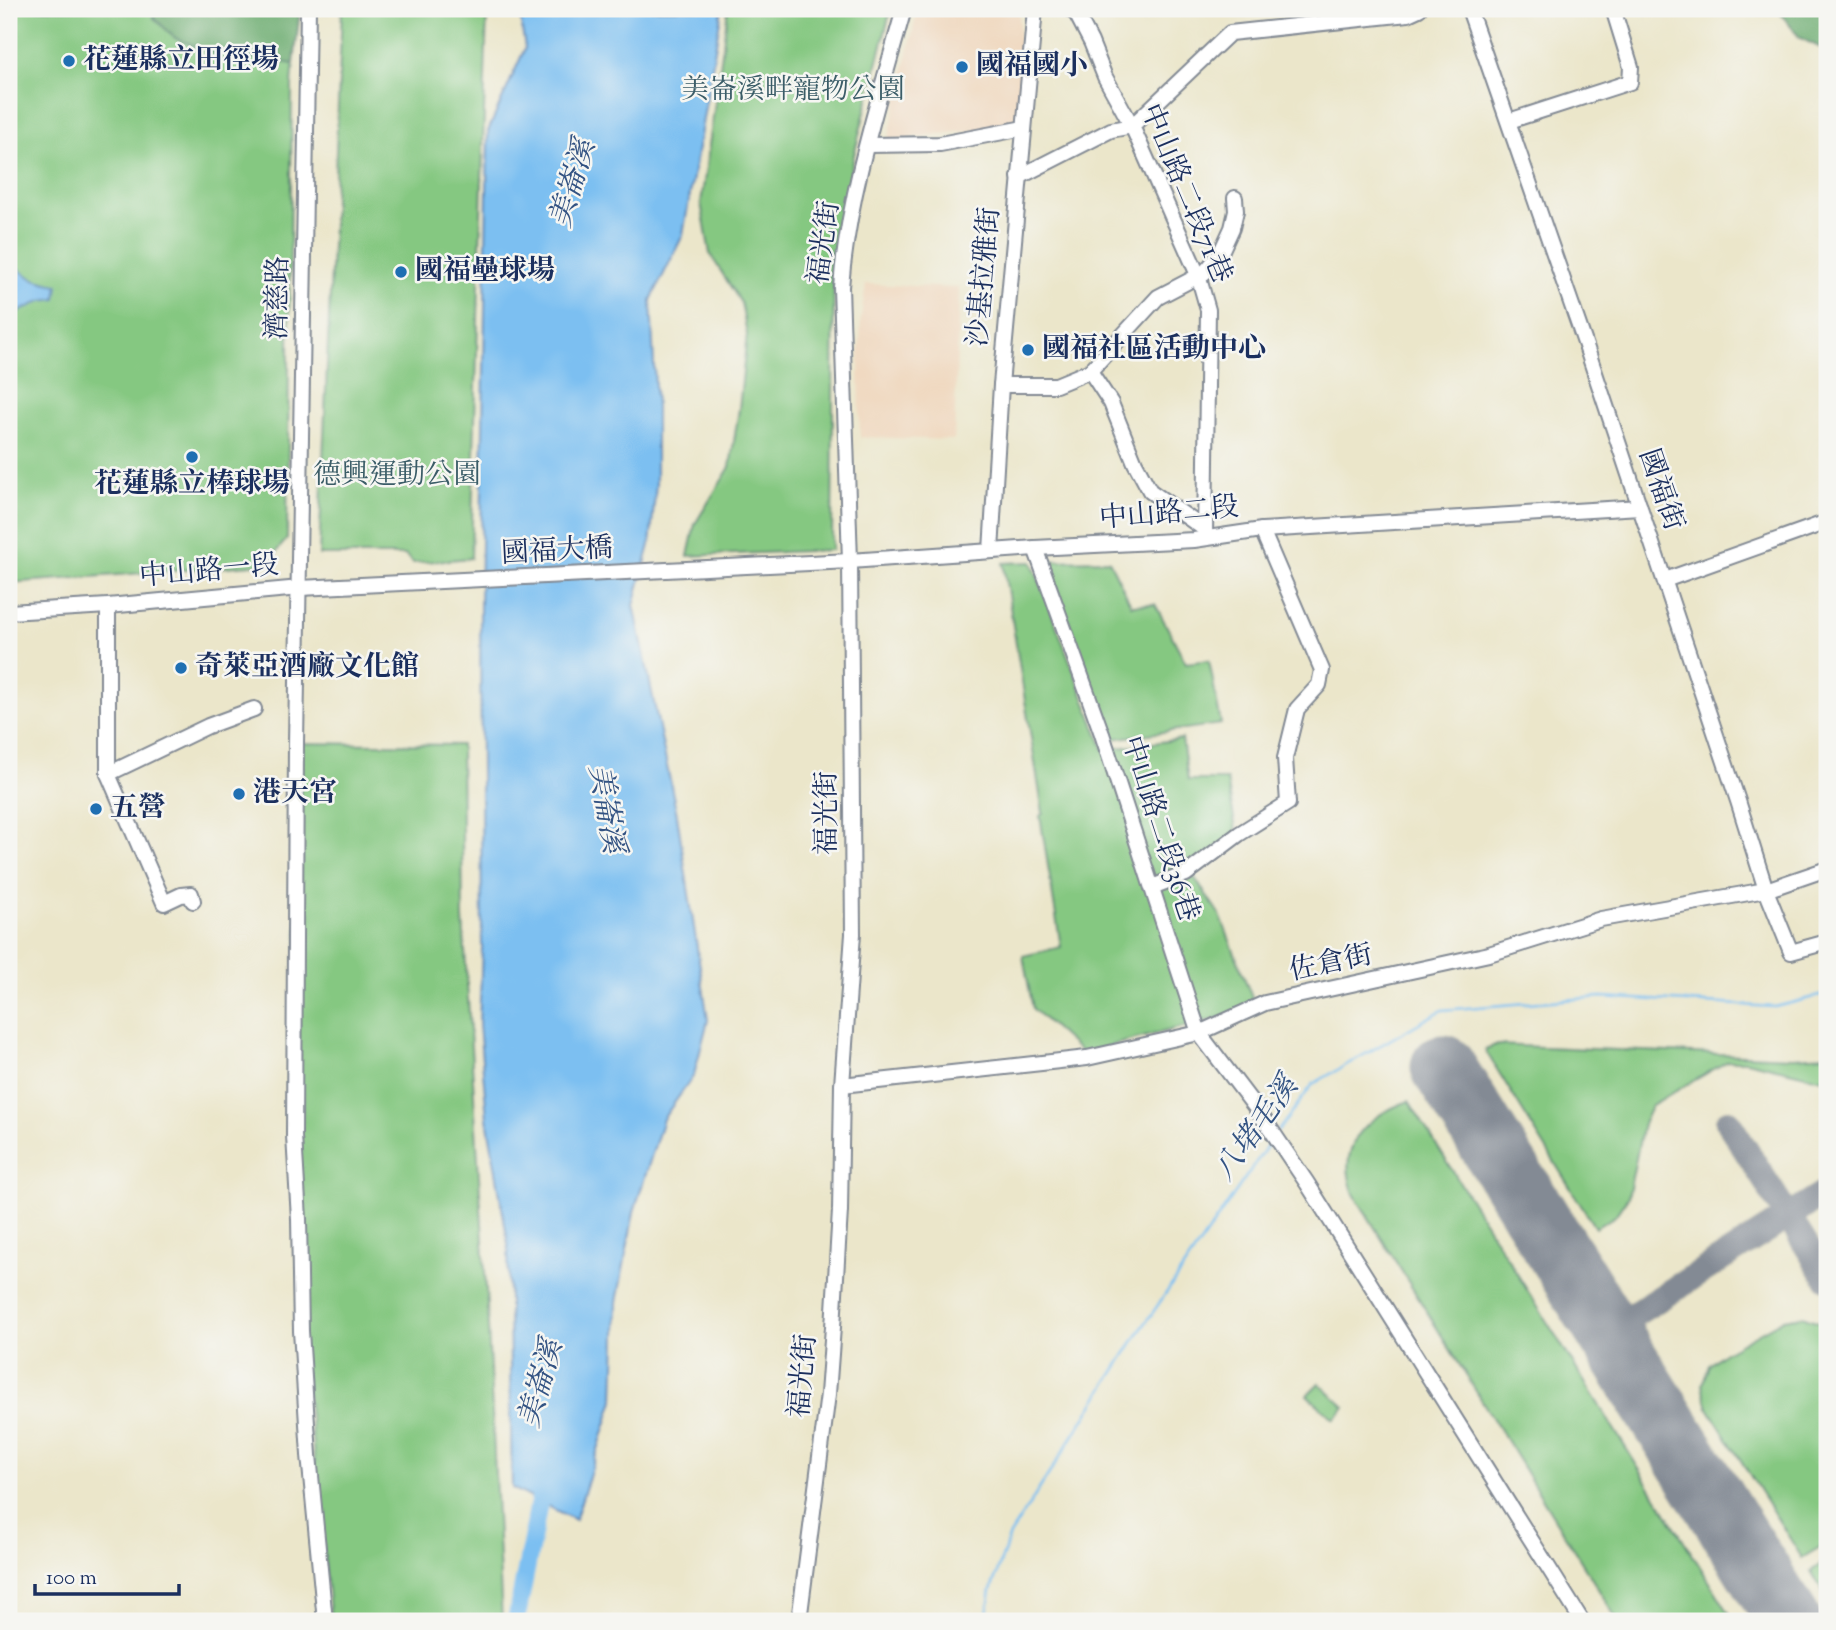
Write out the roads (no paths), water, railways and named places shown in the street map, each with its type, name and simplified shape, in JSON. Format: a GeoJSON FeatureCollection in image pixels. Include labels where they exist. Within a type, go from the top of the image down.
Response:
{"type":"FeatureCollection","features":[{"type":"Feature","properties":{"kind":"street","name":"濟慈路"},"geometry":{"type":"LineString","coordinates":[[308,9],[296,743],[294,1136],[301,1331],[309,1455],[325,1621]]}},
{"type":"Feature","properties":{"kind":"street","name":"福光街"},"geometry":{"type":"LineString","coordinates":[[799,1621],[828,1394],[841,1211],[842,1085],[853,934],[850,561],[841,287],[844,244],[867,145],[904,9]]}},
{"type":"Feature","properties":{"kind":"street","name":"沙基拉雅街"},"geometry":{"type":"LineString","coordinates":[[991,551],[1001,385],[1035,9]]}},
{"type":"Feature","properties":{"kind":"street","name":"中山路二段71巷"},"geometry":{"type":"LineString","coordinates":[[1070,9],[1077,15],[1105,77],[1132,126],[1198,275],[1208,310],[1204,532]]}},
{"type":"Feature","properties":{"kind":"street"},"geometry":{"type":"LineString","coordinates":[[1019,177],[1111,130],[1132,126],[1230,33],[1408,14],[1419,9]]}},
{"type":"Feature","properties":{"kind":"street","name":"國福街"},"geometry":{"type":"LineString","coordinates":[[1469,9],[1665,580],[1766,890],[1791,952],[1827,942]]}},
{"type":"Feature","properties":{"kind":"street"},"geometry":{"type":"LineString","coordinates":[[1509,121],[1630,82],[1631,67],[1614,12]]}},
{"type":"Feature","properties":{"kind":"street"},"geometry":{"type":"LineString","coordinates":[[867,145],[940,144],[1024,128]]}},
{"type":"Feature","properties":{"kind":"street"},"geometry":{"type":"LineString","coordinates":[[1001,385],[1056,385],[1090,371],[1158,297],[1211,265],[1226,242],[1236,211],[1235,198]]}},
{"type":"Feature","properties":{"kind":"street"},"geometry":{"type":"LineString","coordinates":[[1090,371],[1111,403],[1135,463],[1150,491],[1204,532]]}},
{"type":"Feature","properties":{"kind":"street","name":"中山路二段"},"geometry":{"type":"LineString","coordinates":[[703,569],[1194,540],[1204,532],[1640,507]]}},
{"type":"Feature","properties":{"kind":"street"},"geometry":{"type":"LineString","coordinates":[[1665,580],[1827,522]]}},
{"type":"Feature","properties":{"kind":"street"},"geometry":{"type":"LineString","coordinates":[[1152,887],[1186,874],[1239,834],[1288,803],[1285,758],[1297,709],[1319,685],[1322,670],[1262,530]]}},
{"type":"Feature","properties":{"kind":"street","name":"中山路二段36巷"},"geometry":{"type":"LineString","coordinates":[[1035,548],[1102,734],[1199,1033],[1259,1112],[1582,1621]]}},
{"type":"Feature","properties":{"kind":"street","name":"國福大橋"},"geometry":{"type":"LineString","coordinates":[[414,583],[703,569]]}},
{"type":"Feature","properties":{"kind":"street","name":"中山路一段"},"geometry":{"type":"LineString","coordinates":[[9,612],[108,606],[300,588],[414,583]]}},
{"type":"Feature","properties":{"kind":"street"},"geometry":{"type":"LineString","coordinates":[[108,606],[108,774],[164,903],[186,894],[191,894],[193,901]]}},
{"type":"Feature","properties":{"kind":"street"},"geometry":{"type":"LineString","coordinates":[[108,774],[208,726],[254,709]]}},
{"type":"Feature","properties":{"kind":"street","name":"佐倉街"},"geometry":{"type":"LineString","coordinates":[[842,1085],[1087,1058],[1199,1033],[1265,1003],[1489,954],[1601,919],[1766,890],[1827,869]]}},
{"type":"Feature","properties":{"kind":"water"},"geometry":{"type":"Polygon","coordinates":[[[519,9],[722,9],[683,235],[651,300],[656,484],[650,545],[634,605],[677,815],[708,1020],[694,1075],[663,1119],[634,1212],[617,1302],[614,1400],[575,1520],[512,1488],[508,1243],[487,1118],[479,1025],[482,948],[480,605],[488,131],[525,48],[519,9]]]}},
{"type":"Feature","properties":{"kind":"water"},"geometry":{"type":"Polygon","coordinates":[[[9,254],[22,272],[43,282],[58,285],[56,299],[41,301],[9,317],[9,254]]]}},
{"type":"Feature","properties":{"kind":"waterway","name":"八堵毛溪"},"geometry":{"type":"LineString","coordinates":[[1278,1131],[1313,1084],[1442,1010],[1601,997],[1775,1007],[1827,994]]}},
{"type":"Feature","properties":{"kind":"waterway","name":"八堵毛溪"},"geometry":{"type":"LineString","coordinates":[[986,1621],[991,1590],[1010,1535],[1138,1334],[1272,1139]]}},
{"type":"Feature","properties":{"kind":"waterway","name":"美崙溪"},"geometry":{"type":"LineString","coordinates":[[516,1621],[544,1478]]}},
{"type":"Feature","properties":{"kind":"place","name":"花蓮縣立田徑場"},"geometry":{"type":"Point","coordinates":[69,61]}},
{"type":"Feature","properties":{"kind":"place","name":"國福國小"},"geometry":{"type":"Point","coordinates":[962,67]}},
{"type":"Feature","properties":{"kind":"place","name":"國福壘球場"},"geometry":{"type":"Point","coordinates":[401,272]}},
{"type":"Feature","properties":{"kind":"place","name":"國福社區活動中心"},"geometry":{"type":"Point","coordinates":[1028,350]}},
{"type":"Feature","properties":{"kind":"place","name":"花蓮縣立棒球場"},"geometry":{"type":"Point","coordinates":[192,457]}},
{"type":"Feature","properties":{"kind":"place","name":"奇萊亞酒廠文化館"},"geometry":{"type":"Point","coordinates":[181,668]}},
{"type":"Feature","properties":{"kind":"place","name":"港天宮"},"geometry":{"type":"Point","coordinates":[239,794]}},
{"type":"Feature","properties":{"kind":"place","name":"五營"},"geometry":{"type":"Point","coordinates":[96,809]}},
{"type":"Feature","properties":{"kind":"park label","name":"美崙溪畔寵物公園"},"geometry":{"type":"Point","coordinates":[793,91]}},
{"type":"Feature","properties":{"kind":"park label","name":"德興運動公園"},"geometry":{"type":"Point","coordinates":[397,476]}}]}
